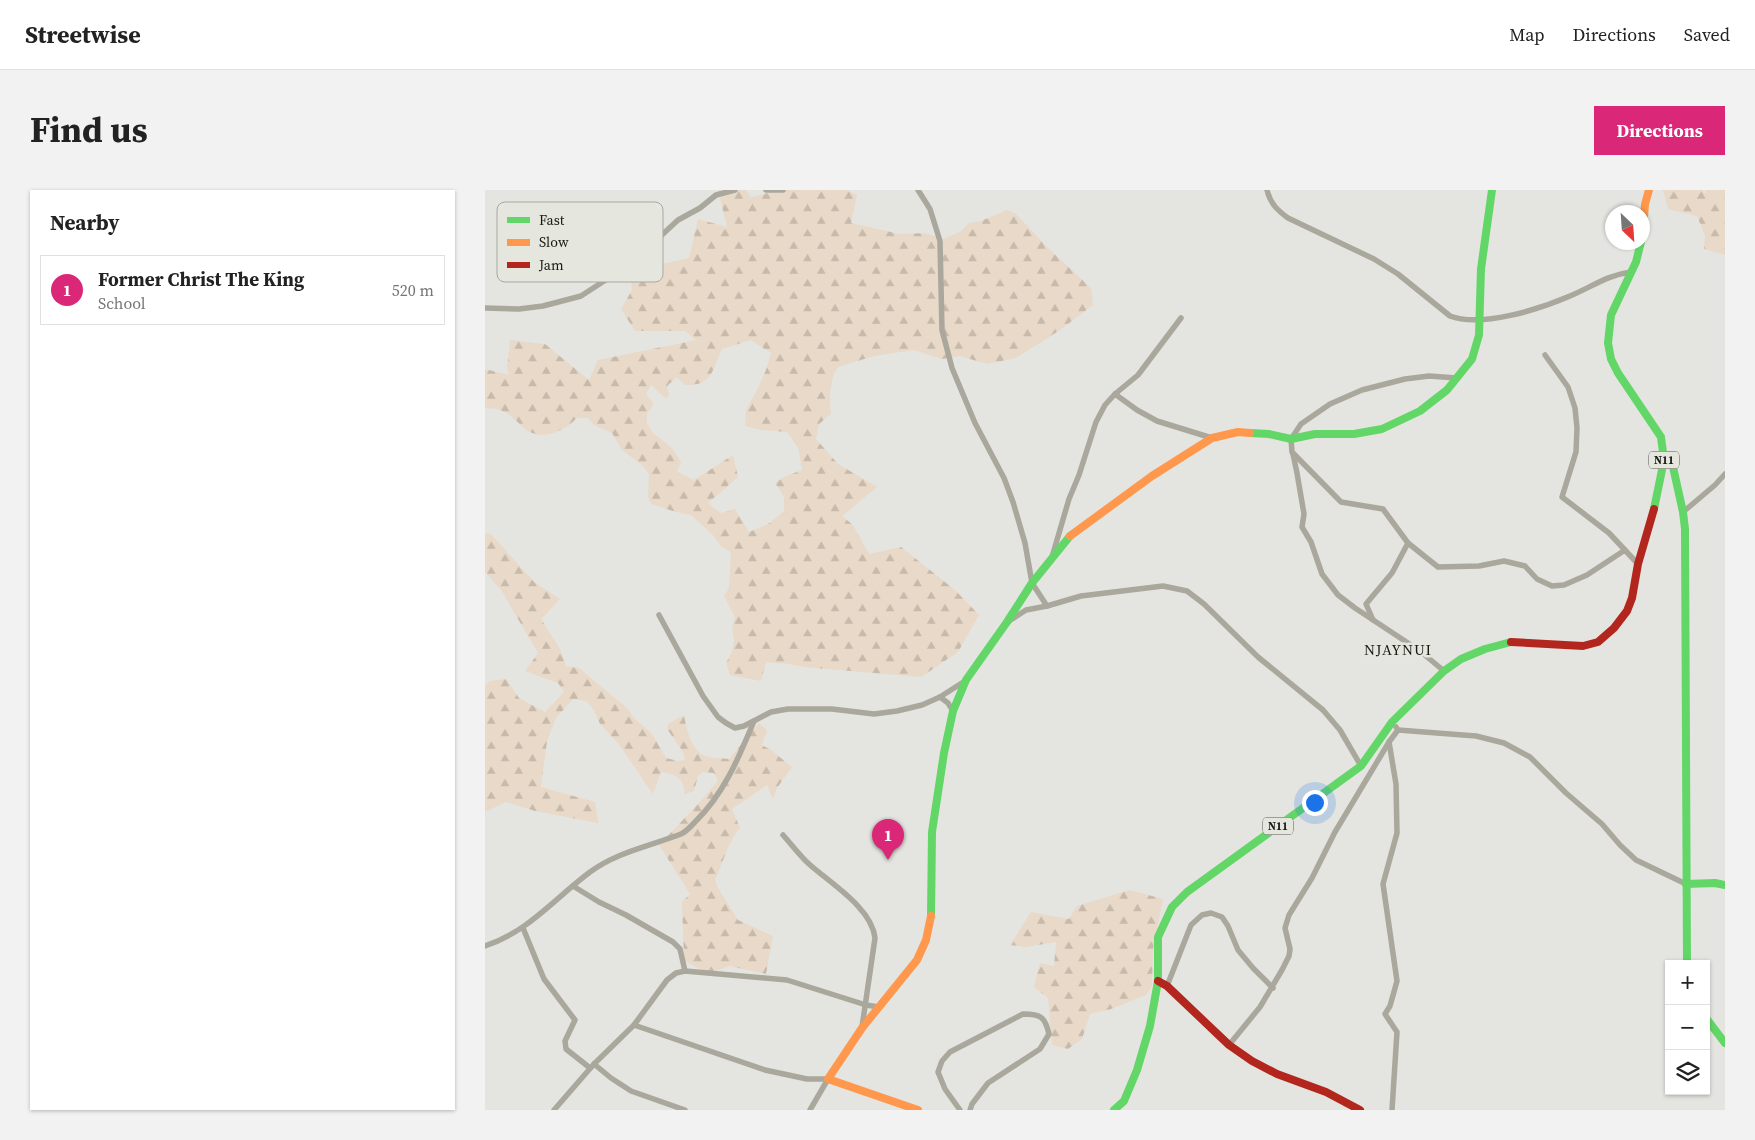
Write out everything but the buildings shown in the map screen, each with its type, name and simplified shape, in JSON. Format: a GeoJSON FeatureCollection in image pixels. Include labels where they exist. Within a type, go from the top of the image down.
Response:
{"type":"FeatureCollection","features":[{"type":"Feature","properties":{"kind":"main road"},"geometry":{"type":"LineString","coordinates":[[918,1110],[828,1078],[862,1028],[917,960],[926,940],[931,916],[932,832],[953,711],[966,680],[1032,583],[1070,536],[1152,476],[1212,438],[1238,432],[1269,434],[1291,439],[1315,434],[1353,434],[1383,429],[1420,411],[1447,390],[1472,359],[1479,335],[1481,320],[1481,268],[1492,190]]}},
{"type":"Feature","properties":{"kind":"main road"},"geometry":{"type":"LineString","coordinates":[[1645,205],[1649,190]]}},
{"type":"Feature","properties":{"kind":"main road","name":"N11"},"geometry":{"type":"LineString","coordinates":[[1114,1110],[1124,1101],[1137,1070],[1150,1026],[1158,981],[1158,937],[1172,908],[1187,892],[1361,766],[1392,722],[1444,671],[1461,659],[1508,642],[1583,646],[1598,642],[1614,628],[1627,611],[1632,598],[1638,564],[1654,511],[1664,460],[1661,437],[1618,373],[1611,359],[1608,342],[1611,316],[1636,262],[1639,250]]}},
{"type":"Feature","properties":{"kind":"main road"},"geometry":{"type":"LineString","coordinates":[[1662,452],[1673,466],[1685,529],[1687,960]]}},
{"type":"Feature","properties":{"kind":"main road"},"geometry":{"type":"LineString","coordinates":[[1686,884],[1715,883],[1725,885]]}},
{"type":"Feature","properties":{"kind":"main road"},"geometry":{"type":"LineString","coordinates":[[1158,981],[1167,986],[1229,1045],[1252,1061],[1277,1074],[1326,1092],[1360,1110]]}},
{"type":"Feature","properties":{"kind":"main road"},"geometry":{"type":"LineString","coordinates":[[1710,1025],[1717,1036],[1725,1043]]}},
{"type":"Feature","properties":{"kind":"street"},"geometry":{"type":"LineString","coordinates":[[663,234],[678,220],[700,208],[717,195],[735,190]]}},
{"type":"Feature","properties":{"kind":"street"},"geometry":{"type":"LineString","coordinates":[[766,190],[783,190]]}},
{"type":"Feature","properties":{"kind":"street"},"geometry":{"type":"LineString","coordinates":[[918,190],[930,209],[940,241],[942,330],[952,368],[975,423],[1004,478],[1025,543],[1032,583],[1047,606]]}},
{"type":"Feature","properties":{"kind":"street"},"geometry":{"type":"LineString","coordinates":[[1267,190],[1269,198],[1276,209],[1288,218],[1373,259],[1398,274],[1450,316],[1456,318],[1494,319],[1571,296],[1604,278],[1631,272]]}},
{"type":"Feature","properties":{"kind":"street"},"geometry":{"type":"LineString","coordinates":[[485,308],[519,309],[543,306],[581,296],[603,282]]}},
{"type":"Feature","properties":{"kind":"street"},"geometry":{"type":"LineString","coordinates":[[1052,557],[1069,499],[1105,405],[1138,375],[1181,318]]}},
{"type":"Feature","properties":{"kind":"street"},"geometry":{"type":"LineString","coordinates":[[1545,355],[1568,387],[1575,408],[1577,428],[1576,452],[1562,497],[1609,532],[1638,564]]}},
{"type":"Feature","properties":{"kind":"street"},"geometry":{"type":"LineString","coordinates":[[1444,671],[1420,651],[1338,595],[1323,574],[1311,542],[1302,527],[1303,514],[1291,439],[1301,424],[1331,404],[1362,390],[1413,378],[1429,376],[1457,378]]}},
{"type":"Feature","properties":{"kind":"street"},"geometry":{"type":"LineString","coordinates":[[1115,394],[1137,410],[1157,421],[1212,438]]}},
{"type":"Feature","properties":{"kind":"street"},"geometry":{"type":"LineString","coordinates":[[1292,452],[1341,502],[1383,510],[1408,543],[1438,567],[1479,566],[1504,560],[1525,566],[1537,579],[1552,586],[1564,585],[1587,575],[1625,550]]}},
{"type":"Feature","properties":{"kind":"street"},"geometry":{"type":"LineString","coordinates":[[1683,512],[1725,474]]}},
{"type":"Feature","properties":{"kind":"street"},"geometry":{"type":"LineString","coordinates":[[1373,620],[1366,604],[1392,573],[1408,543]]}},
{"type":"Feature","properties":{"kind":"street"},"geometry":{"type":"LineString","coordinates":[[1007,622],[1026,610],[1081,596],[1163,586],[1187,590],[1258,657],[1323,710],[1340,730],[1361,766]]}},
{"type":"Feature","properties":{"kind":"street"},"geometry":{"type":"LineString","coordinates":[[659,615],[703,696],[718,717],[735,728],[744,726],[771,712],[787,709],[832,709],[874,714],[913,707],[940,698],[966,680]]}},
{"type":"Feature","properties":{"kind":"street"},"geometry":{"type":"LineString","coordinates":[[940,698],[953,711]]}},
{"type":"Feature","properties":{"kind":"street"},"geometry":{"type":"LineString","coordinates":[[485,946],[523,928],[591,871],[622,854],[683,833],[707,811],[722,789],[737,762],[754,720]]}},
{"type":"Feature","properties":{"kind":"street"},"geometry":{"type":"LineString","coordinates":[[1392,722],[1398,730],[1475,736],[1504,743],[1530,757],[1566,794],[1602,824],[1620,845],[1637,860],[1686,884]]}},
{"type":"Feature","properties":{"kind":"street"},"geometry":{"type":"LineString","coordinates":[[1229,1045],[1261,1007],[1273,988],[1289,956],[1290,949],[1285,928],[1289,915],[1312,878],[1335,832],[1398,730]]}},
{"type":"Feature","properties":{"kind":"street"},"geometry":{"type":"LineString","coordinates":[[1389,742],[1396,784],[1397,833],[1383,884],[1397,981],[1390,1006],[1385,1014],[1397,1032],[1392,1110]]}},
{"type":"Feature","properties":{"kind":"street"},"geometry":{"type":"LineString","coordinates":[[783,835],[808,863],[853,900],[873,928],[875,938],[862,1028]]}},
{"type":"Feature","properties":{"kind":"street"},"geometry":{"type":"LineString","coordinates":[[573,886],[673,942],[680,949],[685,971]]}},
{"type":"Feature","properties":{"kind":"street"},"geometry":{"type":"LineString","coordinates":[[1167,986],[1191,925],[1202,915],[1211,913],[1222,917],[1238,950],[1273,988]]}},
{"type":"Feature","properties":{"kind":"street"},"geometry":{"type":"LineString","coordinates":[[523,928],[544,979],[575,1020],[565,1041],[566,1049],[631,1091],[685,1110]]}},
{"type":"Feature","properties":{"kind":"street"},"geometry":{"type":"LineString","coordinates":[[554,1110],[592,1066],[634,1025],[667,980],[676,973],[685,971],[787,980],[866,1005],[879,1007]]}},
{"type":"Feature","properties":{"kind":"street"},"geometry":{"type":"LineString","coordinates":[[960,1110],[945,1089],[938,1072],[942,1061],[950,1052],[1023,1014],[1037,1014],[1047,1023],[1049,1034],[1040,1049],[988,1083],[972,1104],[970,1110]]}},
{"type":"Feature","properties":{"kind":"street"},"geometry":{"type":"LineString","coordinates":[[634,1025],[765,1070],[807,1079],[828,1078]]}},
{"type":"Feature","properties":{"kind":"street"},"geometry":{"type":"LineString","coordinates":[[810,1110],[828,1078]]}},
{"type":"Feature","properties":{"kind":"green space"},"geometry":{"type":"Polygon","coordinates":[[[718,190],[746,190],[751,197],[781,190],[846,190],[857,195],[851,223],[900,234],[925,233],[943,239],[960,232],[969,223],[981,221],[1007,210],[1015,213],[1047,247],[1091,288],[1093,305],[1060,330],[1016,358],[987,364],[960,356],[942,359],[914,350],[874,356],[838,367],[835,373],[830,389],[831,414],[819,424],[816,439],[838,464],[877,487],[842,516],[853,525],[869,554],[901,547],[955,590],[979,615],[958,652],[921,677],[766,662],[761,681],[730,675],[726,663],[732,652],[734,640],[732,628],[735,617],[724,596],[729,588],[731,552],[721,546],[712,534],[691,515],[651,504],[648,497],[649,474],[643,466],[622,450],[612,433],[594,425],[588,418],[577,418],[560,431],[539,435],[525,429],[514,418],[504,412],[485,408],[485,369],[509,375],[507,368],[510,340],[545,344],[589,380],[598,360],[696,340],[685,331],[635,331],[621,309],[632,290],[631,282],[663,282],[663,264],[689,258],[698,219],[727,227],[718,190]],[[751,340],[722,349],[710,375],[701,383],[685,385],[677,377],[667,386],[669,396],[665,398],[651,385],[646,394],[654,404],[647,413],[647,423],[652,432],[672,448],[681,462],[677,472],[694,480],[733,455],[738,477],[708,503],[721,513],[735,509],[749,532],[768,524],[784,511],[784,497],[775,483],[784,477],[802,470],[798,447],[787,432],[761,430],[745,426],[746,410],[766,370],[771,353],[751,340]]]}},
{"type":"Feature","properties":{"kind":"green space"},"geometry":{"type":"Polygon","coordinates":[[[1663,190],[1703,190],[1705,194],[1706,190],[1725,190],[1725,255],[1704,249],[1705,235],[1697,216],[1668,209],[1663,190]]]}},
{"type":"Feature","properties":{"kind":"green space"},"geometry":{"type":"Polygon","coordinates":[[[485,533],[491,534],[534,582],[560,599],[541,619],[560,649],[566,666],[579,668],[627,708],[635,719],[652,734],[666,758],[678,761],[685,760],[683,752],[667,729],[668,724],[684,715],[691,740],[703,755],[729,759],[759,723],[767,730],[762,745],[792,767],[777,788],[773,799],[767,785],[732,809],[740,828],[729,846],[715,880],[738,920],[773,936],[766,974],[729,966],[708,974],[684,960],[682,902],[690,894],[659,845],[718,781],[714,773],[703,772],[698,776],[694,791],[685,794],[681,780],[671,774],[661,772],[653,794],[618,743],[600,724],[595,712],[587,701],[573,699],[556,718],[547,741],[541,787],[595,802],[598,823],[535,811],[506,802],[485,812],[485,686],[489,681],[506,679],[519,698],[545,712],[564,692],[558,683],[525,671],[538,653],[501,590],[485,572],[485,533]]]}},
{"type":"Feature","properties":{"kind":"green space"},"geometry":{"type":"Polygon","coordinates":[[[1130,890],[1163,899],[1153,949],[1152,986],[1146,995],[1111,1009],[1090,1014],[1082,1039],[1068,1049],[1052,1045],[1048,998],[1034,987],[1040,963],[1054,966],[1056,942],[1026,947],[1010,945],[1031,912],[1069,919],[1077,906],[1130,890]]]}},
{"type":"Feature","properties":{"kind":"traffic: fast"},"geometry":{"type":"LineString","coordinates":[[1250,433],[1269,434],[1291,439],[1315,434],[1354,434],[1382,429],[1420,411],[1447,390],[1472,359],[1479,335],[1481,269],[1492,190]]}},
{"type":"Feature","properties":{"kind":"traffic: fast"},"geometry":{"type":"LineString","coordinates":[[1639,250],[1636,262],[1611,315],[1608,343],[1611,359],[1618,373],[1661,437],[1664,460],[1654,509]]}},
{"type":"Feature","properties":{"kind":"traffic: fast"},"geometry":{"type":"LineString","coordinates":[[1663,453],[1673,467],[1685,529],[1687,960]]}},
{"type":"Feature","properties":{"kind":"traffic: fast"},"geometry":{"type":"LineString","coordinates":[[931,916],[932,832],[944,753],[953,711],[966,680],[1032,583],[1070,536]]}},
{"type":"Feature","properties":{"kind":"traffic: fast"},"geometry":{"type":"LineString","coordinates":[[1114,1110],[1124,1101],[1137,1070],[1150,1026],[1158,981],[1158,937],[1172,907],[1187,892],[1361,766],[1392,722],[1444,671],[1461,659],[1485,649],[1511,642]]}},
{"type":"Feature","properties":{"kind":"traffic: fast"},"geometry":{"type":"LineString","coordinates":[[1686,884],[1715,883],[1725,885]]}},
{"type":"Feature","properties":{"kind":"traffic: fast"},"geometry":{"type":"LineString","coordinates":[[1710,1023],[1725,1043]]}},
{"type":"Feature","properties":{"kind":"traffic: slow"},"geometry":{"type":"LineString","coordinates":[[1645,205],[1649,190]]}},
{"type":"Feature","properties":{"kind":"traffic: slow"},"geometry":{"type":"LineString","coordinates":[[1070,536],[1152,476],[1212,438],[1238,432],[1250,433]]}},
{"type":"Feature","properties":{"kind":"traffic: slow"},"geometry":{"type":"LineString","coordinates":[[918,1110],[828,1079],[862,1028],[917,960],[926,940],[931,916]]}},
{"type":"Feature","properties":{"kind":"traffic: jam"},"geometry":{"type":"LineString","coordinates":[[1511,642],[1583,646],[1598,642],[1614,628],[1627,611],[1632,598],[1638,564],[1654,509]]}},
{"type":"Feature","properties":{"kind":"traffic: jam"},"geometry":{"type":"LineString","coordinates":[[1158,981],[1167,986],[1229,1045],[1252,1061],[1277,1074],[1326,1092],[1360,1110]]}},
{"type":"Feature","properties":{"kind":"place","name":"Former Christ The King"},"geometry":{"type":"Point","coordinates":[888,860]}},
{"type":"Feature","properties":{"kind":"district","name":"NJAYNUI"},"geometry":{"type":"Point","coordinates":[1398,650]}}]}
